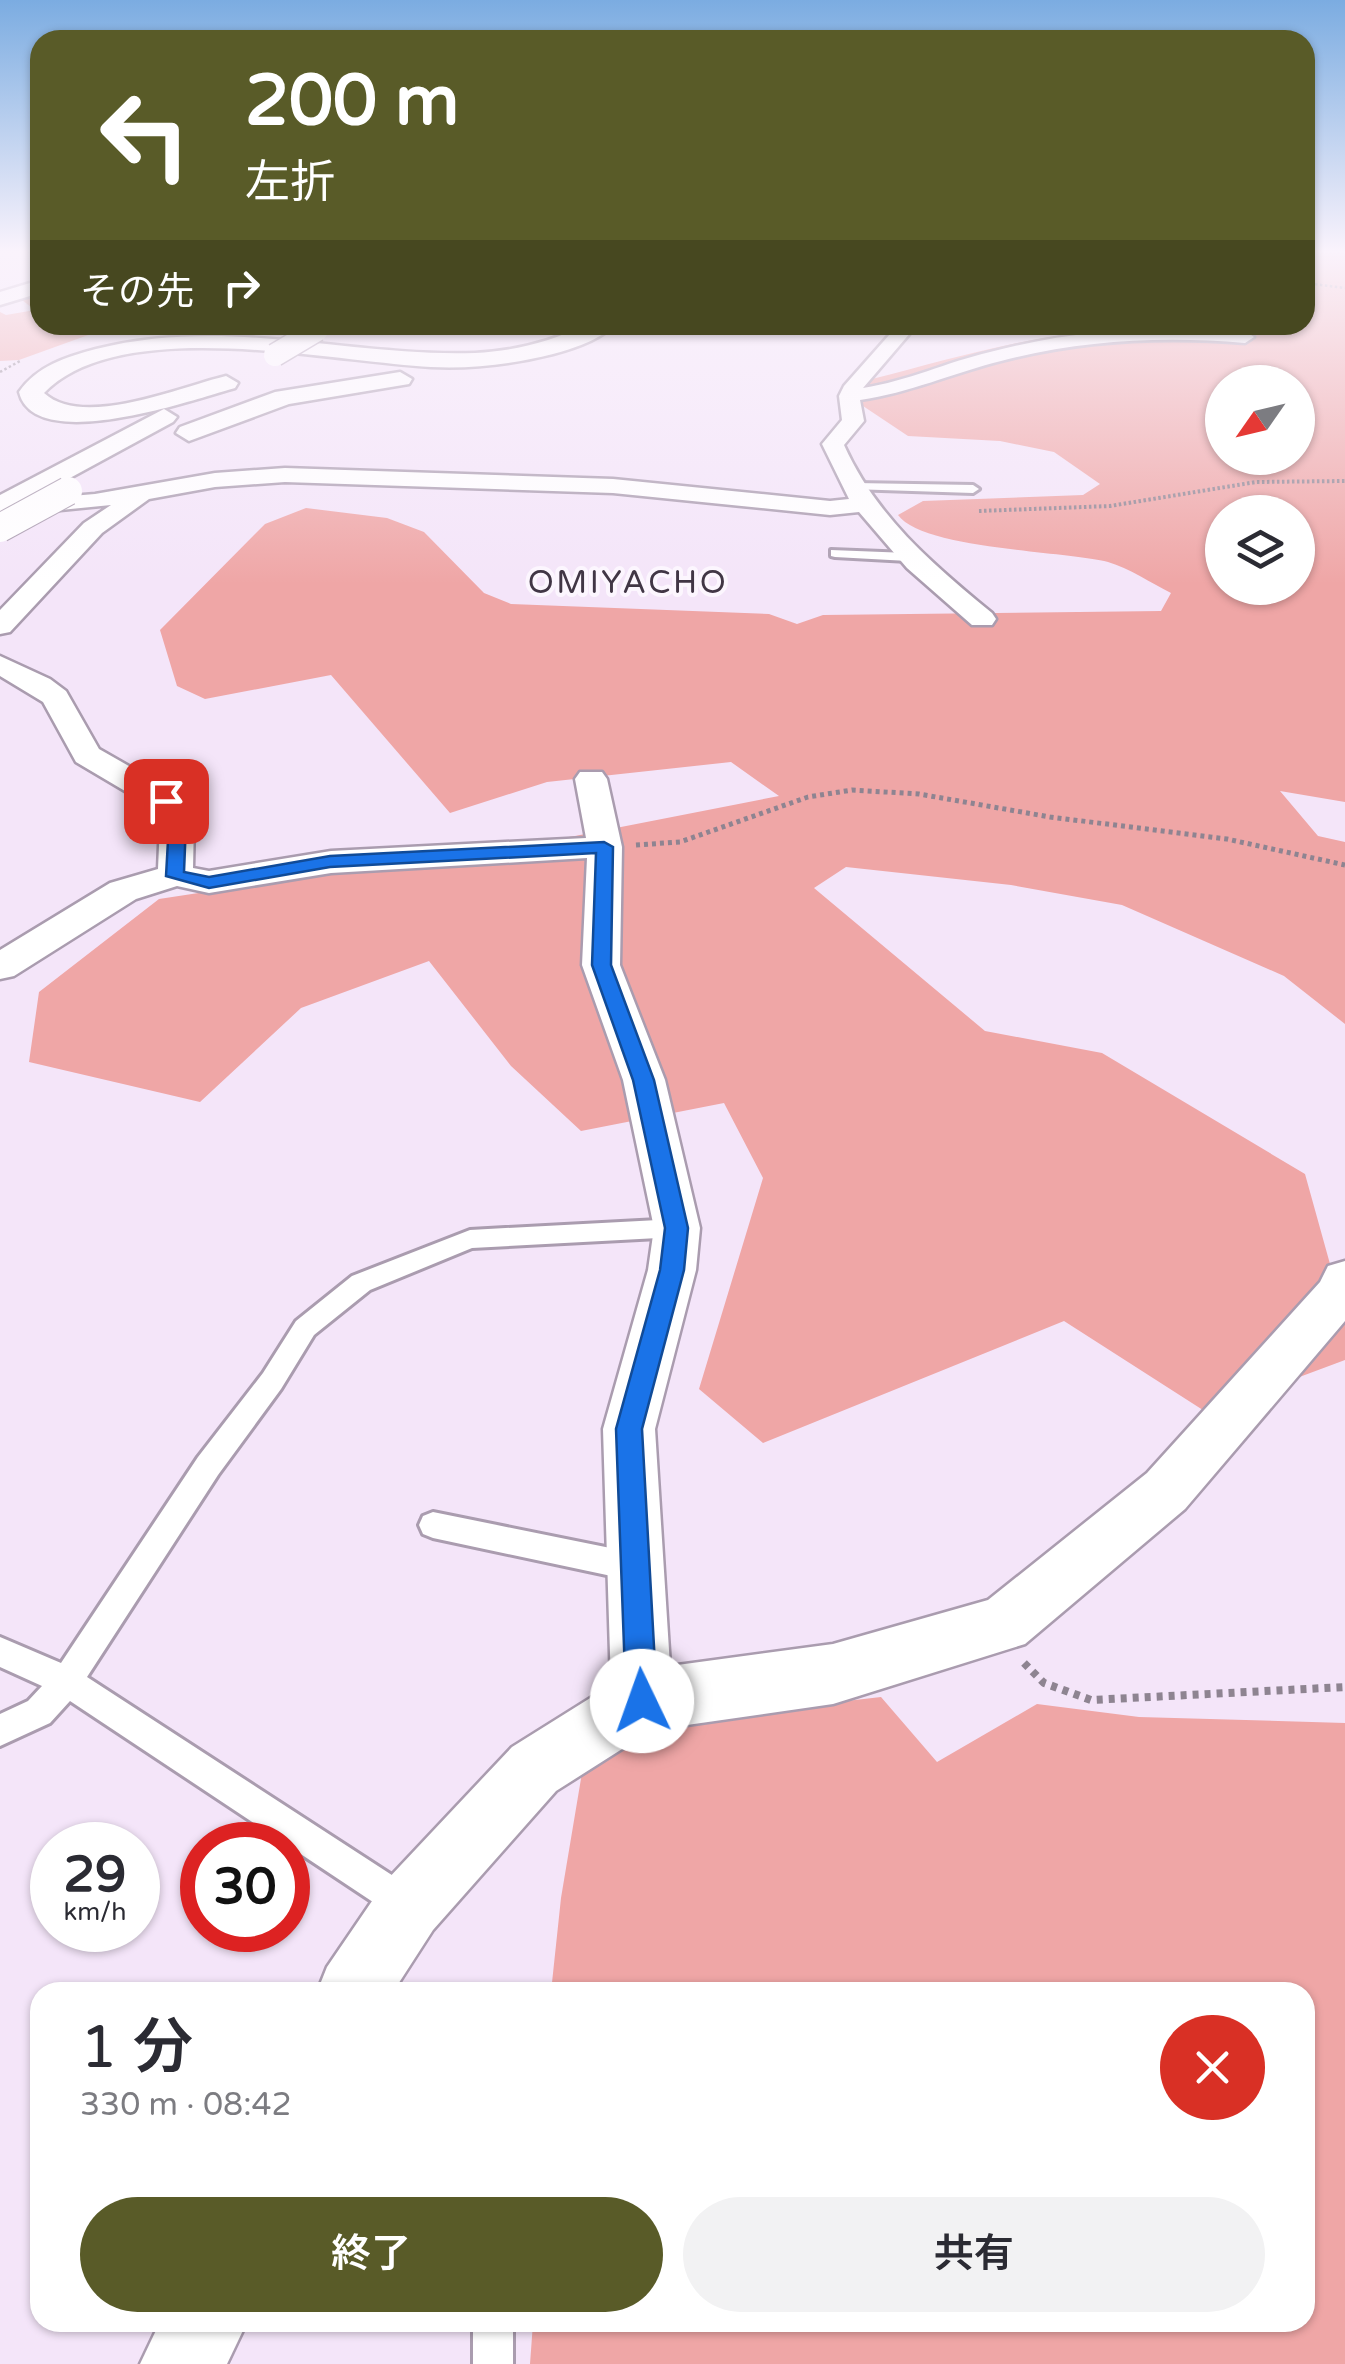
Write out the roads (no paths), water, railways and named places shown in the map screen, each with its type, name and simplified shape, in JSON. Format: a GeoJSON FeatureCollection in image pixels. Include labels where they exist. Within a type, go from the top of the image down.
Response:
{"type":"FeatureCollection","features":[{"type":"Feature","properties":{"kind":"main road"},"geometry":{"type":"LineString","coordinates":[[10,390],[33,372],[53,363]]}},
{"type":"Feature","properties":{"kind":"main road"},"geometry":{"type":"LineString","coordinates":[[75,363],[42,379],[31,392],[32,398],[44,407],[94,413],[152,405],[226,384]]}},
{"type":"Feature","properties":{"kind":"main road"},"geometry":{"type":"LineString","coordinates":[[8,504],[226,384],[273,363]]}},
{"type":"Feature","properties":{"kind":"main road"},"geometry":{"type":"LineString","coordinates":[[0,528],[158,440],[277,363]]}},
{"type":"Feature","properties":{"kind":"main road"},"geometry":{"type":"LineString","coordinates":[[158,440],[188,433],[258,405],[316,391],[530,363]]}},
{"type":"Feature","properties":{"kind":"street"},"geometry":{"type":"LineString","coordinates":[[848,396],[876,363]]}},
{"type":"Feature","properties":{"kind":"street"},"geometry":{"type":"LineString","coordinates":[[848,396],[901,388],[973,363]]}},
{"type":"Feature","properties":{"kind":"street"},"geometry":{"type":"LineString","coordinates":[[848,396],[853,421],[833,444],[861,495],[908,557],[982,620]]}},
{"type":"Feature","properties":{"kind":"street"},"geometry":{"type":"LineString","coordinates":[[8,504],[144,494],[215,480],[312,475],[613,486],[830,508],[861,495]]}},
{"type":"Feature","properties":{"kind":"street"},"geometry":{"type":"LineString","coordinates":[[0,626],[93,528],[144,494]]}},
{"type":"Feature","properties":{"kind":"street"},"geometry":{"type":"LineString","coordinates":[[0,665],[40,684],[55,697],[87,755],[166,801],[177,823],[175,876]]}},
{"type":"Feature","properties":{"kind":"street"},"geometry":{"type":"LineString","coordinates":[[591,779],[604,847],[602,965],[644,1080],[677,1228],[672,1270],[629,1429],[642,1701]]}},
{"type":"Feature","properties":{"kind":"street"},"geometry":{"type":"LineString","coordinates":[[0,967],[123,892],[175,876],[209,882],[330,862],[604,847]]}},
{"type":"Feature","properties":{"kind":"street"},"geometry":{"type":"LineString","coordinates":[[359,1982],[408,1906],[534,1770],[642,1701],[833,1674],[1004,1624],[1166,1490],[1338,1294],[1345,1280]]}},
{"type":"Feature","properties":{"kind":"street"},"geometry":{"type":"LineString","coordinates":[[181,2364],[200,2332]]}},
{"type":"Feature","properties":{"kind":"lane"},"geometry":{"type":"LineString","coordinates":[[861,495],[973,490]]}},
{"type":"Feature","properties":{"kind":"lane"},"geometry":{"type":"LineString","coordinates":[[835,553],[908,557]]}},
{"type":"Feature","properties":{"kind":"lane"},"geometry":{"type":"LineString","coordinates":[[0,1730],[39,1712],[67,1681],[305,1328],[361,1283],[470,1239],[677,1228]]}},
{"type":"Feature","properties":{"kind":"lane"},"geometry":{"type":"LineString","coordinates":[[433,1525],[635,1567]]}},
{"type":"Feature","properties":{"kind":"lane"},"geometry":{"type":"LineString","coordinates":[[0,1652],[67,1681],[408,1906]]}},
{"type":"Feature","properties":{"kind":"lane"},"geometry":{"type":"LineString","coordinates":[[493,2332],[493,2364]]}},
{"type":"Feature","properties":{"kind":"district","name":"OMIYACHO"},"geometry":{"type":"Point","coordinates":[628,583]}}]}
